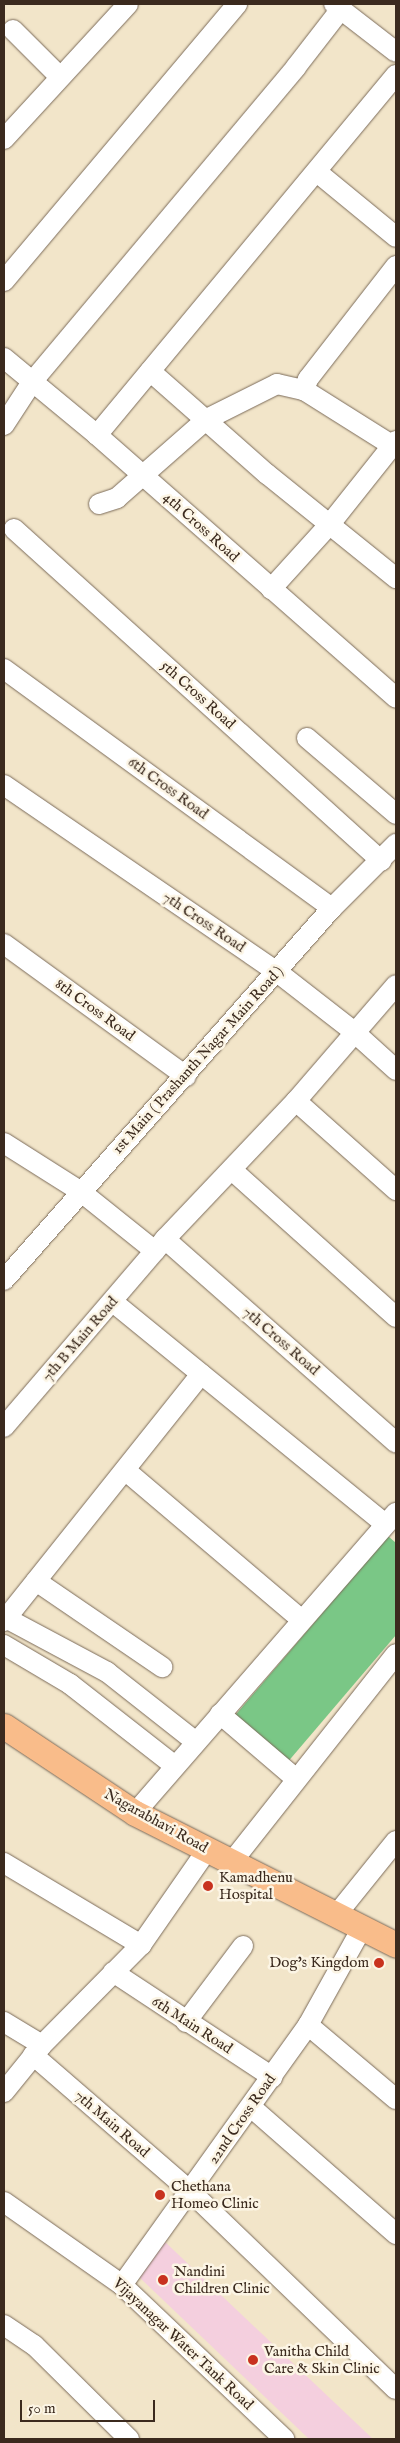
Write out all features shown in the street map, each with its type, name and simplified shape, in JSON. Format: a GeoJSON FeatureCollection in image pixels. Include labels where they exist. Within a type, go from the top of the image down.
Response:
{"type":"FeatureCollection","features":[{"type":"Feature","properties":{"kind":"main road","name":"Nagarabhavi Road"},"geometry":{"type":"LineString","coordinates":[[4,1726],[135,1813],[396,1945]]}},
{"type":"Feature","properties":{"kind":"street"},"geometry":{"type":"LineString","coordinates":[[4,281],[236,4]]}},
{"type":"Feature","properties":{"kind":"street"},"geometry":{"type":"LineString","coordinates":[[5,134],[60,77],[121,6]]}},
{"type":"Feature","properties":{"kind":"street"},"geometry":{"type":"LineString","coordinates":[[4,425],[32,382],[296,67],[337,6],[396,52]]}},
{"type":"Feature","properties":{"kind":"street"},"geometry":{"type":"LineString","coordinates":[[12,30],[60,77]]}},
{"type":"Feature","properties":{"kind":"street"},"geometry":{"type":"LineString","coordinates":[[97,435],[396,75]]}},
{"type":"Feature","properties":{"kind":"street"},"geometry":{"type":"LineString","coordinates":[[317,172],[396,237]]}},
{"type":"Feature","properties":{"kind":"street"},"geometry":{"type":"LineString","coordinates":[[304,390],[308,379],[396,266]]}},
{"type":"Feature","properties":{"kind":"street","name":"4th Cross Road"},"geometry":{"type":"LineString","coordinates":[[4,358],[97,435],[396,698]]}},
{"type":"Feature","properties":{"kind":"street"},"geometry":{"type":"LineString","coordinates":[[150,371],[207,419],[267,474],[396,578]]}},
{"type":"Feature","properties":{"kind":"street"},"geometry":{"type":"LineString","coordinates":[[99,504],[117,498],[207,419],[277,384],[304,390],[395,445],[330,524],[271,590]]}},
{"type":"Feature","properties":{"kind":"street","name":"5th Cross Road"},"geometry":{"type":"LineString","coordinates":[[14,529],[381,861]]}},
{"type":"Feature","properties":{"kind":"street","name":"6th Cross Road"},"geometry":{"type":"LineString","coordinates":[[4,669],[332,908]]}},
{"type":"Feature","properties":{"kind":"street"},"geometry":{"type":"LineString","coordinates":[[307,738],[396,814]]}},
{"type":"Feature","properties":{"kind":"street","name":"7th Cross Road"},"geometry":{"type":"LineString","coordinates":[[4,785],[276,971],[354,1031],[396,1070]]}},
{"type":"Feature","properties":{"kind":"street","name":"1st Main ( Prashanth Nagar Main Road )"},"geometry":{"type":"LineString","coordinates":[[4,1280],[80,1191],[186,1076],[332,908],[396,844]]}},
{"type":"Feature","properties":{"kind":"street","name":"8th Cross Road"},"geometry":{"type":"LineString","coordinates":[[4,944],[186,1076]]}},
{"type":"Feature","properties":{"kind":"street","name":"7th B Main Road"},"geometry":{"type":"LineString","coordinates":[[4,1427],[160,1245],[296,1101],[354,1031],[396,985]]}},
{"type":"Feature","properties":{"kind":"street"},"geometry":{"type":"LineString","coordinates":[[296,1101],[396,1190]]}},
{"type":"Feature","properties":{"kind":"street","name":"7th Cross Road"},"geometry":{"type":"LineString","coordinates":[[4,1143],[160,1245],[396,1443]]}},
{"type":"Feature","properties":{"kind":"street"},"geometry":{"type":"LineString","coordinates":[[232,1170],[396,1317]]}},
{"type":"Feature","properties":{"kind":"street"},"geometry":{"type":"LineString","coordinates":[[113,1302],[201,1374],[390,1518],[135,1813]]}},
{"type":"Feature","properties":{"kind":"street"},"geometry":{"type":"LineString","coordinates":[[196,1742],[108,1672],[4,1619],[201,1374]]}},
{"type":"Feature","properties":{"kind":"street"},"geometry":{"type":"LineString","coordinates":[[125,1470],[302,1620]]}},
{"type":"Feature","properties":{"kind":"street"},"geometry":{"type":"LineString","coordinates":[[36,1581],[162,1667]]}},
{"type":"Feature","properties":{"kind":"street"},"geometry":{"type":"LineString","coordinates":[[4,1645],[70,1684],[175,1766]]}},
{"type":"Feature","properties":{"kind":"street"},"geometry":{"type":"LineString","coordinates":[[232,1863],[296,1779],[396,1654]]}},
{"type":"Feature","properties":{"kind":"street"},"geometry":{"type":"LineString","coordinates":[[220,1714],[296,1779]]}},
{"type":"Feature","properties":{"kind":"street"},"geometry":{"type":"LineString","coordinates":[[337,1914],[396,1842]]}},
{"type":"Feature","properties":{"kind":"street"},"geometry":{"type":"LineString","coordinates":[[4,2092],[38,2050],[141,1945],[207,1850]]}},
{"type":"Feature","properties":{"kind":"street"},"geometry":{"type":"LineString","coordinates":[[4,1863],[141,1945]]}},
{"type":"Feature","properties":{"kind":"street"},"geometry":{"type":"LineString","coordinates":[[362,1928],[308,2024],[371,2075],[396,2099]]}},
{"type":"Feature","properties":{"kind":"street"},"geometry":{"type":"LineString","coordinates":[[186,2022],[243,1946]]}},
{"type":"Feature","properties":{"kind":"street","name":"6th Main Road"},"geometry":{"type":"LineString","coordinates":[[113,1972],[272,2077]]}},
{"type":"Feature","properties":{"kind":"street","name":"7th Main Road"},"geometry":{"type":"LineString","coordinates":[[4,2022],[38,2050],[191,2192],[396,2389]]}},
{"type":"Feature","properties":{"kind":"street","name":"22nd Cross Road"},"geometry":{"type":"LineString","coordinates":[[122,2286],[251,2108],[308,2024]]}},
{"type":"Feature","properties":{"kind":"street"},"geometry":{"type":"LineString","coordinates":[[371,2075],[396,2086]]}},
{"type":"Feature","properties":{"kind":"street"},"geometry":{"type":"LineString","coordinates":[[251,2108],[396,2234]]}},
{"type":"Feature","properties":{"kind":"street","name":"Vijayanagar Water Tank Road"},"geometry":{"type":"LineString","coordinates":[[4,2202],[122,2286],[284,2439]]}},
{"type":"Feature","properties":{"kind":"street"},"geometry":{"type":"LineString","coordinates":[[4,2325],[34,2345],[129,2439]]}},
{"type":"Feature","properties":{"kind":"shaded area"},"geometry":{"type":"Polygon","coordinates":[[[163,2240],[373,2439],[309,2439],[139,2277],[163,2240]]]}},
{"type":"Feature","properties":{"kind":"green space"},"geometry":{"type":"Polygon","coordinates":[[[388,1536],[396,1543],[396,1635],[286,1764],[232,1719],[388,1536]]]}},
{"type":"Feature","properties":{"kind":"place","name":"Kamadhenu Hospital"},"geometry":{"type":"Point","coordinates":[208,1886]}},
{"type":"Feature","properties":{"kind":"place","name":"Dog's Kingdom"},"geometry":{"type":"Point","coordinates":[379,1963]}},
{"type":"Feature","properties":{"kind":"place","name":"Chethana Homeo Clinic"},"geometry":{"type":"Point","coordinates":[160,2195]}},
{"type":"Feature","properties":{"kind":"place","name":"Nandini Children Clinic"},"geometry":{"type":"Point","coordinates":[163,2280]}},
{"type":"Feature","properties":{"kind":"place","name":"Vanitha Child Care & Skin Clinic"},"geometry":{"type":"Point","coordinates":[253,2360]}}]}
